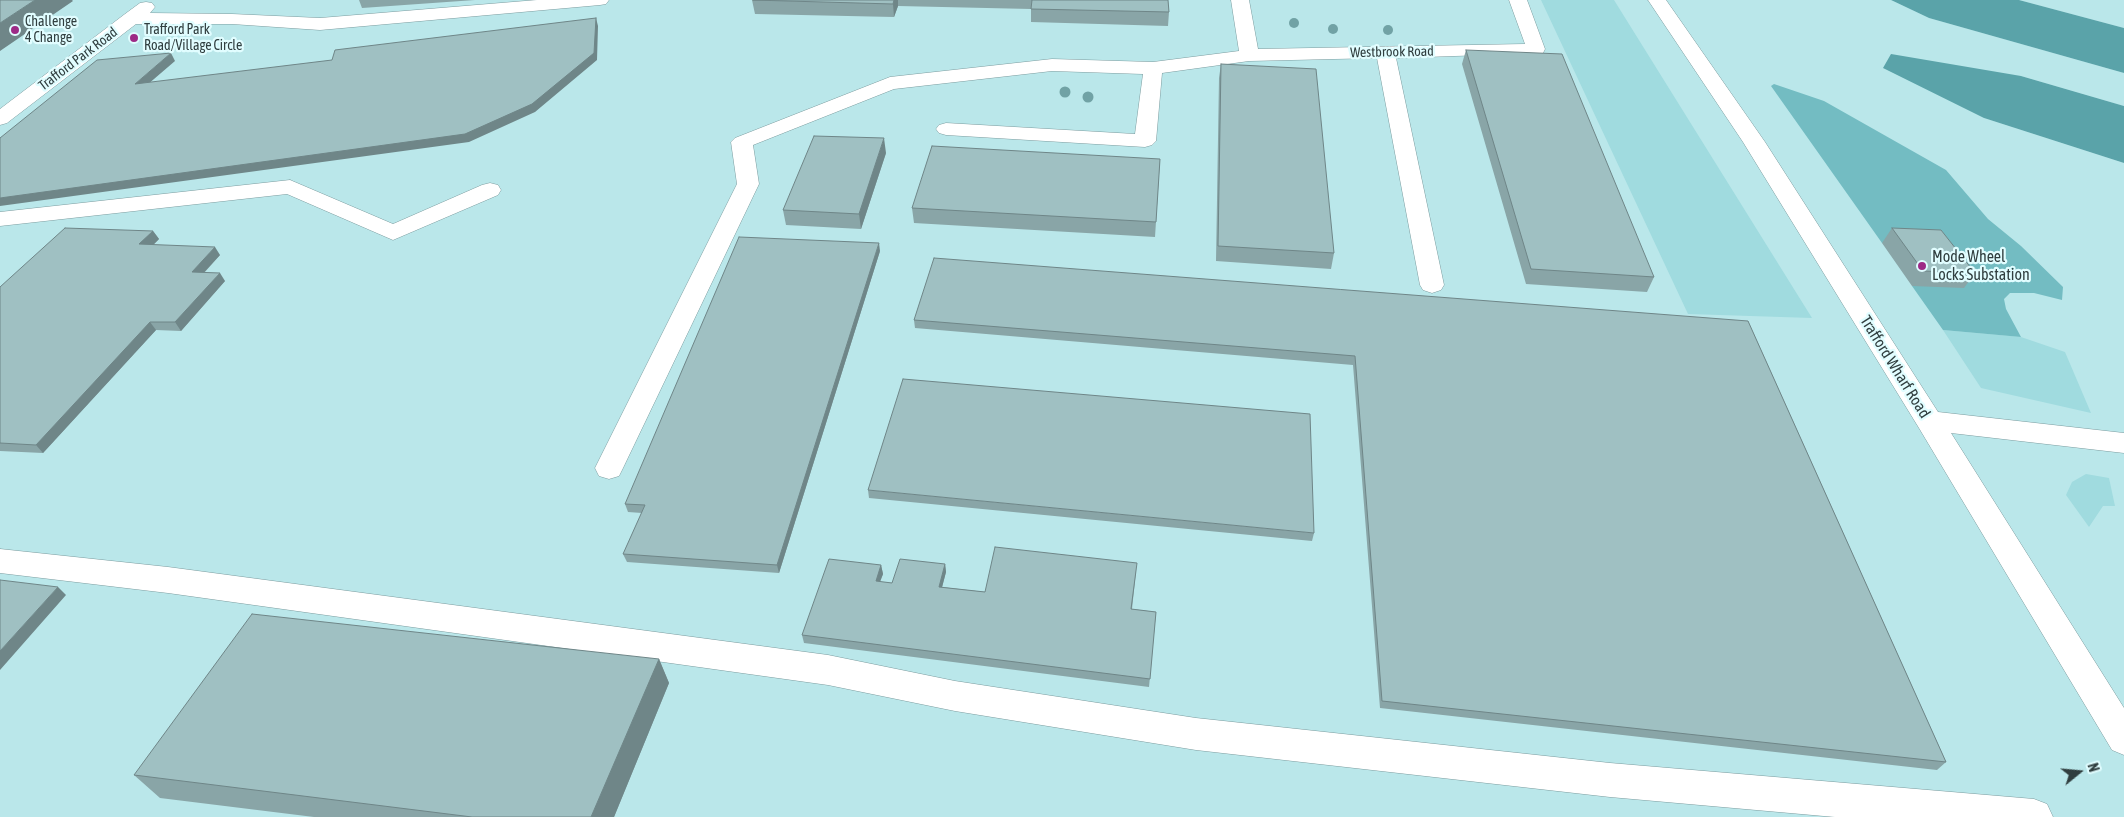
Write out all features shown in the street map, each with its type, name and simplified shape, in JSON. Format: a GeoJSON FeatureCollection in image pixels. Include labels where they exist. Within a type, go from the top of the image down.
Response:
{"type":"FeatureCollection","features":[{"type":"Feature","properties":{"kind":"street","name":"Trafford Park Road"},"geometry":{"type":"LineString","coordinates":[[0,118],[155,0]]}},
{"type":"Feature","properties":{"kind":"street"},"geometry":{"type":"LineString","coordinates":[[131,18],[232,19],[320,24],[600,0]]}},
{"type":"Feature","properties":{"kind":"street"},"geometry":{"type":"LineString","coordinates":[[1240,0],[1249,55]]}},
{"type":"Feature","properties":{"kind":"street","name":"Westbrook Road"},"geometry":{"type":"LineString","coordinates":[[609,468],[748,184],[742,142],[890,84],[1052,64],[1153,68],[1249,55],[1536,49],[1518,0]]}},
{"type":"Feature","properties":{"kind":"street","name":"Trafford Wharf Road"},"geometry":{"type":"LineString","coordinates":[[1657,0],[1754,142],[1929,421],[2124,739]]}},
{"type":"Feature","properties":{"kind":"street"},"geometry":{"type":"LineString","coordinates":[[1385,52],[1432,285]]}},
{"type":"Feature","properties":{"kind":"street"},"geometry":{"type":"LineString","coordinates":[[946,130],[1145,141],[1153,68]]}},
{"type":"Feature","properties":{"kind":"street"},"geometry":{"type":"LineString","coordinates":[[0,219],[290,187],[393,233],[490,190]]}},
{"type":"Feature","properties":{"kind":"street"},"geometry":{"type":"LineString","coordinates":[[1929,421],[2124,443]]}},
{"type":"Feature","properties":{"kind":"street"},"geometry":{"type":"LineString","coordinates":[[0,561],[168,580],[818,669],[955,696],[1196,734],[1610,780],[2034,817]]}},
{"type":"Feature","properties":{"kind":"shaded area"},"geometry":{"type":"Polygon","coordinates":[[[0,0],[1891,0],[1929,18],[2124,73],[2124,106],[2021,76],[1984,118],[2124,163],[2124,817],[0,817],[0,0]]]}},
{"type":"Feature","properties":{"kind":"shaded area"},"geometry":{"type":"Polygon","coordinates":[[[1541,0],[1614,0],[1812,318],[1688,314],[1541,0]]]}},
{"type":"Feature","properties":{"kind":"shaded area"},"geometry":{"type":"Polygon","coordinates":[[[1891,0],[2019,0],[2124,28],[2124,73],[1929,18],[1891,0]]]}},
{"type":"Feature","properties":{"kind":"shaded area"},"geometry":{"type":"Polygon","coordinates":[[[2019,0],[2124,0],[2124,28],[2019,0]]]}},
{"type":"Feature","properties":{"kind":"shaded area"},"geometry":{"type":"Polygon","coordinates":[[[1891,54],[2021,76],[2124,106],[2124,163],[1984,118],[1883,68],[1891,54]]]}},
{"type":"Feature","properties":{"kind":"shaded area"},"geometry":{"type":"Polygon","coordinates":[[[1774,84],[1824,101],[1946,170],[1988,219],[2021,246],[2063,287],[2062,300],[2034,293],[2010,293],[2004,299],[2006,309],[2021,337],[1943,330],[1912,286],[1931,245],[1882,243],[1771,86],[1774,84]]]}},
{"type":"Feature","properties":{"kind":"shaded area"},"geometry":{"type":"Polygon","coordinates":[[[1943,330],[2021,337],[2065,352],[2091,413],[1981,388],[1943,330]]]}},
{"type":"Feature","properties":{"kind":"shaded area"},"geometry":{"type":"Polygon","coordinates":[[[2086,474],[2109,478],[2115,506],[2103,506],[2089,527],[2066,495],[2072,482],[2086,474]]]}},
{"type":"Feature","properties":{"kind":"building"},"geometry":{"type":"Polygon","coordinates":[[[0,0],[35,0],[0,23],[0,0]]]}},
{"type":"Feature","properties":{"kind":"building"},"geometry":{"type":"Polygon","coordinates":[[[753,0],[894,0],[893,4],[753,0]]]}},
{"type":"Feature","properties":{"kind":"building"},"geometry":{"type":"Polygon","coordinates":[[[1032,0],[1168,0],[1169,12],[1031,9],[1032,0]]]}},
{"type":"Feature","properties":{"kind":"building"},"geometry":{"type":"Polygon","coordinates":[[[596,18],[594,53],[532,104],[465,134],[0,198],[0,138],[97,60],[171,53],[135,84],[332,60],[335,50],[596,18]]]}},
{"type":"Feature","properties":{"kind":"building"},"geometry":{"type":"Polygon","coordinates":[[[1466,50],[1562,54],[1654,277],[1531,269],[1466,50]]]}},
{"type":"Feature","properties":{"kind":"building"},"geometry":{"type":"Polygon","coordinates":[[[1221,64],[1316,69],[1334,253],[1218,246],[1221,64]]]}},
{"type":"Feature","properties":{"kind":"building"},"geometry":{"type":"Polygon","coordinates":[[[814,136],[884,138],[859,214],[783,210],[814,136]]]}},
{"type":"Feature","properties":{"kind":"building"},"geometry":{"type":"Polygon","coordinates":[[[932,146],[1160,159],[1156,222],[912,208],[932,146]]]}},
{"type":"Feature","properties":{"kind":"building"},"geometry":{"type":"Polygon","coordinates":[[[65,228],[153,231],[139,244],[215,247],[192,272],[220,273],[175,322],[150,322],[36,445],[0,443],[0,287],[65,228]]]}},
{"type":"Feature","properties":{"kind":"building"},"geometry":{"type":"Polygon","coordinates":[[[1892,228],[1941,230],[1975,273],[1923,271],[1892,228]]]}},
{"type":"Feature","properties":{"kind":"building"},"geometry":{"type":"Polygon","coordinates":[[[739,237],[879,243],[777,565],[623,554],[645,505],[625,504],[739,237]]]}},
{"type":"Feature","properties":{"kind":"building"},"geometry":{"type":"Polygon","coordinates":[[[934,258],[1748,321],[1946,762],[1382,701],[1355,356],[914,320],[934,258]]]}},
{"type":"Feature","properties":{"kind":"building"},"geometry":{"type":"Polygon","coordinates":[[[903,379],[1310,414],[1314,533],[868,490],[903,379]]]}},
{"type":"Feature","properties":{"kind":"building"},"geometry":{"type":"Polygon","coordinates":[[[995,547],[1137,563],[1131,609],[1156,612],[1150,679],[802,635],[829,559],[881,565],[876,581],[892,583],[900,559],[945,564],[939,587],[985,592],[995,547]]]}},
{"type":"Feature","properties":{"kind":"building"},"geometry":{"type":"Polygon","coordinates":[[[0,580],[58,587],[0,651],[0,580]]]}},
{"type":"Feature","properties":{"kind":"building"},"geometry":{"type":"Polygon","coordinates":[[[252,614],[659,659],[591,817],[472,817],[134,775],[252,614]]]}},
{"type":"Feature","properties":{"kind":"place","name":"Challenge 4 Change"},"geometry":{"type":"Point","coordinates":[15,30]}},
{"type":"Feature","properties":{"kind":"place","name":"Trafford Park Road/Village Circle"},"geometry":{"type":"Point","coordinates":[134,38]}},
{"type":"Feature","properties":{"kind":"place","name":"Mode Wheel Locks Substation"},"geometry":{"type":"Point","coordinates":[1922,266]}}]}
